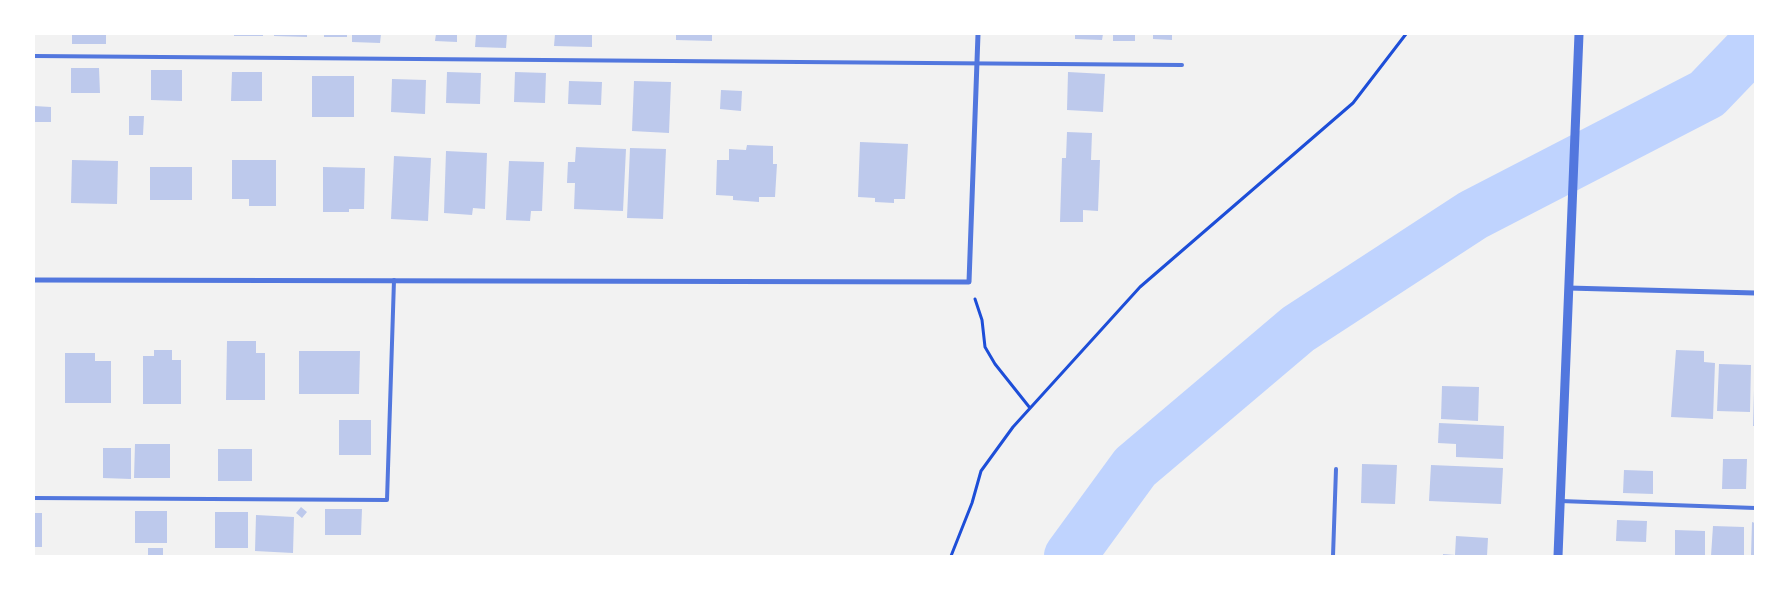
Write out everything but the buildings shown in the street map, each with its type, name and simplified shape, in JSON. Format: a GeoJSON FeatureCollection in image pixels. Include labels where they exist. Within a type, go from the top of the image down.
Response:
{"type":"FeatureCollection","features":[{"type":"Feature","properties":{"kind":"street"},"geometry":{"type":"LineString","coordinates":[[34,280],[969,282],[978,34]]}},
{"type":"Feature","properties":{"kind":"street"},"geometry":{"type":"LineString","coordinates":[[1558,556],[1579,34]]}},
{"type":"Feature","properties":{"kind":"street"},"geometry":{"type":"LineString","coordinates":[[1568,288],[1755,293]]}},
{"type":"Feature","properties":{"kind":"lane"},"geometry":{"type":"LineString","coordinates":[[34,56],[1182,65]]}},
{"type":"Feature","properties":{"kind":"lane"},"geometry":{"type":"LineString","coordinates":[[34,498],[387,500],[394,280]]}},
{"type":"Feature","properties":{"kind":"lane"},"geometry":{"type":"LineString","coordinates":[[1334,556],[1336,468]]}},
{"type":"Feature","properties":{"kind":"lane"},"geometry":{"type":"LineString","coordinates":[[1560,501],[1755,508]]}},
{"type":"Feature","properties":{"kind":"path"},"geometry":{"type":"LineString","coordinates":[[951,556],[972,503],[981,470],[1012,427],[1140,287],[1353,103],[1406,34]]}},
{"type":"Feature","properties":{"kind":"path"},"geometry":{"type":"LineString","coordinates":[[969,282],[982,320],[985,348],[995,364],[1030,408]]}},
{"type":"Feature","properties":{"kind":"waterway"},"geometry":{"type":"LineString","coordinates":[[1070,556],[1135,467],[1298,329],[1473,215],[1707,94],[1755,44]]}}]}
